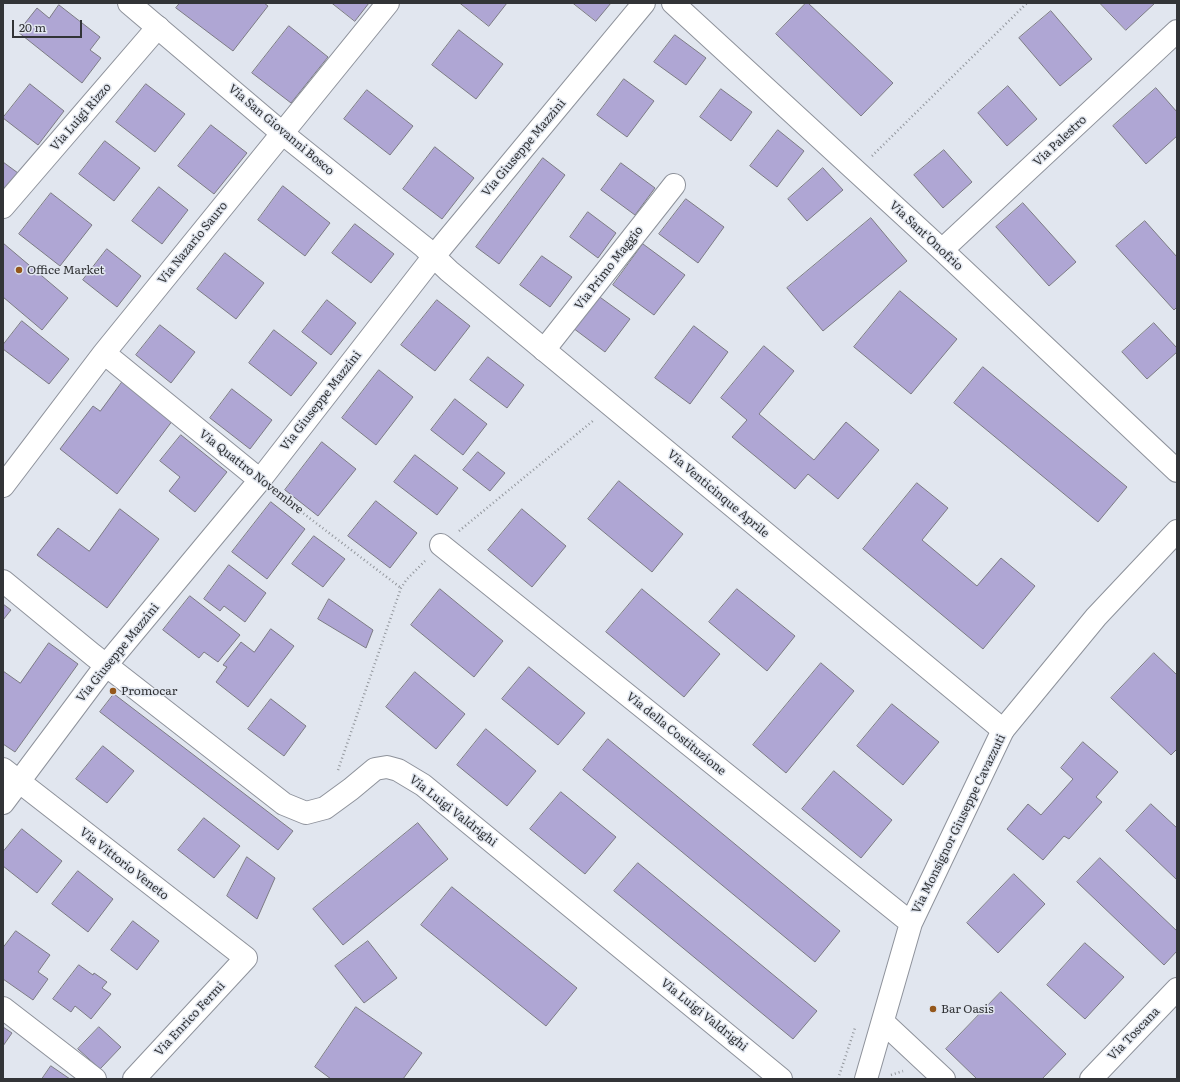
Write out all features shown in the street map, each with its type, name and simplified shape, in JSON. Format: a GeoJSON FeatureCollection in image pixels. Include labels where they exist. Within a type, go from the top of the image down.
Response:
{"type":"FeatureCollection","features":[{"type":"Feature","properties":{"kind":"street","name":"Via San Giovanni Bosco"},"geometry":{"type":"LineString","coordinates":[[130,3],[282,133],[434,256]]}},
{"type":"Feature","properties":{"kind":"street","name":"Via Nazario Sauro"},"geometry":{"type":"LineString","coordinates":[[3,486],[104,353],[388,3]]}},
{"type":"Feature","properties":{"kind":"street","name":"Via Giuseppe Mazzini"},"geometry":{"type":"LineString","coordinates":[[3,803],[11,776],[107,664],[260,480],[434,256],[644,3]]}},
{"type":"Feature","properties":{"kind":"street","name":"Via Sant'Onofrio"},"geometry":{"type":"LineString","coordinates":[[673,3],[942,250],[1177,471]]}},
{"type":"Feature","properties":{"kind":"street","name":"Via Luigi Rizzo"},"geometry":{"type":"LineString","coordinates":[[3,207],[158,27]]}},
{"type":"Feature","properties":{"kind":"street","name":"Via Palestro"},"geometry":{"type":"LineString","coordinates":[[942,250],[1177,31]]}},
{"type":"Feature","properties":{"kind":"street","name":"Via Primo Maggio"},"geometry":{"type":"LineString","coordinates":[[544,350],[674,185]]}},
{"type":"Feature","properties":{"kind":"street","name":"Via Venticinque Aprile"},"geometry":{"type":"LineString","coordinates":[[434,256],[544,350],[1003,730]]}},
{"type":"Feature","properties":{"kind":"street","name":"Via Quattro Novembre"},"geometry":{"type":"LineString","coordinates":[[104,353],[260,480]]}},
{"type":"Feature","properties":{"kind":"street","name":"Via Monsignor Giuseppe Cavazzuti"},"geometry":{"type":"LineString","coordinates":[[866,1079],[884,1022],[911,923],[1003,730],[1096,617],[1177,531]]}},
{"type":"Feature","properties":{"kind":"street","name":"Via della Costituzione"},"geometry":{"type":"LineString","coordinates":[[441,545],[911,923]]}},
{"type":"Feature","properties":{"kind":"street"},"geometry":{"type":"LineString","coordinates":[[3,581],[107,664]]}},
{"type":"Feature","properties":{"kind":"street","name":"Via Luigi Valdrighi"},"geometry":{"type":"LineString","coordinates":[[107,664],[284,804],[306,813],[325,808],[375,770],[387,768],[398,770],[423,785],[781,1079]]}},
{"type":"Feature","properties":{"kind":"street","name":"Via Vittorio Veneto"},"geometry":{"type":"LineString","coordinates":[[11,776],[246,958]]}},
{"type":"Feature","properties":{"kind":"street","name":"Via Enrico Fermi"},"geometry":{"type":"LineString","coordinates":[[134,1079],[246,958]]}},
{"type":"Feature","properties":{"kind":"street","name":"Via Toscana"},"geometry":{"type":"LineString","coordinates":[[1091,1079],[1177,989]]}},
{"type":"Feature","properties":{"kind":"street"},"geometry":{"type":"LineString","coordinates":[[3,1008],[96,1079]]}},
{"type":"Feature","properties":{"kind":"street"},"geometry":{"type":"LineString","coordinates":[[884,1022],[944,1079]]}},
{"type":"Feature","properties":{"kind":"path"},"geometry":{"type":"LineString","coordinates":[[867,160],[1027,3]]}},
{"type":"Feature","properties":{"kind":"path"},"geometry":{"type":"LineString","coordinates":[[337,772],[401,588],[407,579],[441,545],[594,420]]}},
{"type":"Feature","properties":{"kind":"path","name":"Via Quattro Novembre"},"geometry":{"type":"LineString","coordinates":[[260,480],[401,588]]}},
{"type":"Feature","properties":{"kind":"building"},"geometry":{"type":"Polygon","coordinates":[[[180,3],[264,3],[268,6],[233,51],[176,8],[180,3]]]}},
{"type":"Feature","properties":{"kind":"building"},"geometry":{"type":"Polygon","coordinates":[[[332,3],[369,3],[355,21],[332,3]]]}},
{"type":"Feature","properties":{"kind":"building"},"geometry":{"type":"Polygon","coordinates":[[[460,3],[507,3],[489,26],[460,3]]]}},
{"type":"Feature","properties":{"kind":"building"},"geometry":{"type":"Polygon","coordinates":[[[573,3],[611,3],[596,21],[573,3]]]}},
{"type":"Feature","properties":{"kind":"building"},"geometry":{"type":"Polygon","coordinates":[[[806,3],[808,3],[893,83],[861,116],[776,34],[806,3]]]}},
{"type":"Feature","properties":{"kind":"building"},"geometry":{"type":"Polygon","coordinates":[[[1100,3],[1155,3],[1126,30],[1100,3]]]}},
{"type":"Feature","properties":{"kind":"building"},"geometry":{"type":"Polygon","coordinates":[[[59,5],[100,37],[90,50],[101,58],[82,83],[18,32],[37,8],[49,18],[59,5]]]}},
{"type":"Feature","properties":{"kind":"building"},"geometry":{"type":"Polygon","coordinates":[[[1051,11],[1092,59],[1060,86],[1019,38],[1051,11]]]}},
{"type":"Feature","properties":{"kind":"building"},"geometry":{"type":"Polygon","coordinates":[[[289,26],[328,57],[291,103],[252,73],[289,26]]]}},
{"type":"Feature","properties":{"kind":"building"},"geometry":{"type":"Polygon","coordinates":[[[459,30],[503,64],[476,99],[432,65],[459,30]]]}},
{"type":"Feature","properties":{"kind":"building"},"geometry":{"type":"Polygon","coordinates":[[[675,35],[706,58],[686,85],[654,62],[675,35]]]}},
{"type":"Feature","properties":{"kind":"building"},"geometry":{"type":"Polygon","coordinates":[[[624,79],[654,101],[627,137],[597,115],[624,79]]]}},
{"type":"Feature","properties":{"kind":"building"},"geometry":{"type":"Polygon","coordinates":[[[30,84],[64,111],[38,145],[3,118],[30,84]]]}},
{"type":"Feature","properties":{"kind":"building"},"geometry":{"type":"Polygon","coordinates":[[[146,84],[185,114],[155,152],[116,122],[146,84]]]}},
{"type":"Feature","properties":{"kind":"building"},"geometry":{"type":"Polygon","coordinates":[[[1008,86],[1037,119],[1007,146],[978,113],[1008,86]]]}},
{"type":"Feature","properties":{"kind":"building"},"geometry":{"type":"Polygon","coordinates":[[[1156,88],[1177,112],[1177,136],[1146,164],[1113,126],[1156,88]]]}},
{"type":"Feature","properties":{"kind":"building"},"geometry":{"type":"Polygon","coordinates":[[[721,89],[752,112],[731,141],[700,117],[721,89]]]}},
{"type":"Feature","properties":{"kind":"building"},"geometry":{"type":"Polygon","coordinates":[[[367,90],[413,126],[390,155],[344,119],[367,90]]]}},
{"type":"Feature","properties":{"kind":"building"},"geometry":{"type":"Polygon","coordinates":[[[211,125],[247,153],[214,194],[178,166],[211,125]]]}},
{"type":"Feature","properties":{"kind":"building"},"geometry":{"type":"Polygon","coordinates":[[[778,130],[804,151],[777,187],[750,166],[778,130]]]}},
{"type":"Feature","properties":{"kind":"building"},"geometry":{"type":"Polygon","coordinates":[[[105,141],[140,168],[114,201],[79,174],[105,141]]]}},
{"type":"Feature","properties":{"kind":"building"},"geometry":{"type":"Polygon","coordinates":[[[435,147],[474,178],[442,219],[403,189],[435,147]]]}},
{"type":"Feature","properties":{"kind":"building"},"geometry":{"type":"Polygon","coordinates":[[[944,150],[972,182],[943,208],[914,175],[944,150]]]}},
{"type":"Feature","properties":{"kind":"building"},"geometry":{"type":"Polygon","coordinates":[[[543,158],[565,175],[499,264],[476,247],[543,158]]]}},
{"type":"Feature","properties":{"kind":"building"},"geometry":{"type":"Polygon","coordinates":[[[3,162],[18,173],[3,192],[3,162]]]}},
{"type":"Feature","properties":{"kind":"building"},"geometry":{"type":"Polygon","coordinates":[[[621,163],[655,188],[635,215],[601,190],[621,163]]]}},
{"type":"Feature","properties":{"kind":"building"},"geometry":{"type":"Polygon","coordinates":[[[823,168],[843,190],[807,221],[788,199],[823,168]]]}},
{"type":"Feature","properties":{"kind":"building"},"geometry":{"type":"Polygon","coordinates":[[[283,186],[330,223],[305,256],[258,220],[283,186]]]}},
{"type":"Feature","properties":{"kind":"building"},"geometry":{"type":"Polygon","coordinates":[[[159,187],[188,210],[162,244],[132,221],[159,187]]]}},
{"type":"Feature","properties":{"kind":"building"},"geometry":{"type":"Polygon","coordinates":[[[51,193],[92,225],[60,266],[19,234],[51,193]]]}},
{"type":"Feature","properties":{"kind":"building"},"geometry":{"type":"Polygon","coordinates":[[[686,199],[724,227],[698,263],[659,234],[686,199]]]}},
{"type":"Feature","properties":{"kind":"building"},"geometry":{"type":"Polygon","coordinates":[[[1023,203],[1076,262],[1049,286],[996,227],[1023,203]]]}},
{"type":"Feature","properties":{"kind":"building"},"geometry":{"type":"Polygon","coordinates":[[[588,212],[616,233],[598,258],[570,237],[588,212]]]}},
{"type":"Feature","properties":{"kind":"building"},"geometry":{"type":"Polygon","coordinates":[[[871,218],[907,261],[823,331],[787,288],[871,218]]]}},
{"type":"Feature","properties":{"kind":"building"},"geometry":{"type":"Polygon","coordinates":[[[1145,221],[1177,257],[1177,307],[1174,310],[1116,246],[1145,221]]]}},
{"type":"Feature","properties":{"kind":"building"},"geometry":{"type":"Polygon","coordinates":[[[355,224],[394,254],[371,283],[332,253],[355,224]]]}},
{"type":"Feature","properties":{"kind":"building","name":"Office Market"},"geometry":{"type":"Polygon","coordinates":[[[3,243],[68,298],[42,330],[3,297],[3,243]]]}},
{"type":"Feature","properties":{"kind":"building"},"geometry":{"type":"Polygon","coordinates":[[[643,244],[685,275],[654,315],[613,285],[643,244]]]}},
{"type":"Feature","properties":{"kind":"building"},"geometry":{"type":"Polygon","coordinates":[[[107,249],[141,276],[117,307],[83,280],[107,249]]]}},
{"type":"Feature","properties":{"kind":"building"},"geometry":{"type":"Polygon","coordinates":[[[225,253],[264,283],[236,319],[197,289],[225,253]]]}},
{"type":"Feature","properties":{"kind":"building"},"geometry":{"type":"Polygon","coordinates":[[[542,256],[572,277],[550,307],[520,285],[542,256]]]}},
{"type":"Feature","properties":{"kind":"building"},"geometry":{"type":"Polygon","coordinates":[[[900,291],[957,339],[911,394],[854,347],[900,291]]]}},
{"type":"Feature","properties":{"kind":"building"},"geometry":{"type":"Polygon","coordinates":[[[597,295],[630,319],[605,352],[573,328],[597,295]]]}},
{"type":"Feature","properties":{"kind":"building"},"geometry":{"type":"Polygon","coordinates":[[[327,300],[356,323],[331,355],[302,332],[327,300]]]}},
{"type":"Feature","properties":{"kind":"building"},"geometry":{"type":"Polygon","coordinates":[[[437,300],[470,326],[435,371],[401,345],[437,300]]]}},
{"type":"Feature","properties":{"kind":"building"},"geometry":{"type":"Polygon","coordinates":[[[22,321],[69,359],[49,384],[3,349],[3,345],[22,321]]]}},
{"type":"Feature","properties":{"kind":"building"},"geometry":{"type":"Polygon","coordinates":[[[1154,323],[1177,348],[1177,352],[1147,379],[1122,352],[1154,323]]]}},
{"type":"Feature","properties":{"kind":"building"},"geometry":{"type":"Polygon","coordinates":[[[160,325],[195,352],[171,383],[136,355],[160,325]]]}},
{"type":"Feature","properties":{"kind":"building"},"geometry":{"type":"Polygon","coordinates":[[[694,326],[728,352],[690,404],[655,378],[694,326]]]}},
{"type":"Feature","properties":{"kind":"building"},"geometry":{"type":"Polygon","coordinates":[[[274,330],[317,363],[291,396],[249,363],[274,330]]]}},
{"type":"Feature","properties":{"kind":"building"},"geometry":{"type":"Polygon","coordinates":[[[764,346],[794,371],[759,414],[814,460],[846,422],[879,450],[838,499],[808,474],[795,489],[732,437],[747,420],[721,398],[764,346]]]}},
{"type":"Feature","properties":{"kind":"building"},"geometry":{"type":"Polygon","coordinates":[[[488,357],[524,385],[507,408],[470,380],[488,357]]]}},
{"type":"Feature","properties":{"kind":"building"},"geometry":{"type":"Polygon","coordinates":[[[983,367],[1127,487],[1098,522],[954,403],[983,367]]]}},
{"type":"Feature","properties":{"kind":"building"},"geometry":{"type":"Polygon","coordinates":[[[379,370],[413,397],[376,445],[342,418],[379,370]]]}},
{"type":"Feature","properties":{"kind":"building"},"geometry":{"type":"Polygon","coordinates":[[[123,381],[173,420],[117,494],[60,449],[93,406],[100,411],[123,381]]]}},
{"type":"Feature","properties":{"kind":"building"},"geometry":{"type":"Polygon","coordinates":[[[232,389],[272,420],[250,449],[210,418],[232,389]]]}},
{"type":"Feature","properties":{"kind":"building"},"geometry":{"type":"Polygon","coordinates":[[[455,399],[487,424],[463,455],[431,430],[455,399]]]}},
{"type":"Feature","properties":{"kind":"building"},"geometry":{"type":"Polygon","coordinates":[[[181,435],[227,472],[195,512],[169,491],[180,477],[160,461],[181,435]]]}},
{"type":"Feature","properties":{"kind":"building"},"geometry":{"type":"Polygon","coordinates":[[[322,442],[356,469],[318,516],[285,490],[322,442]]]}},
{"type":"Feature","properties":{"kind":"building"},"geometry":{"type":"Polygon","coordinates":[[[478,452],[505,473],[490,491],[463,470],[478,452]]]}},
{"type":"Feature","properties":{"kind":"building"},"geometry":{"type":"Polygon","coordinates":[[[415,455],[458,488],[437,515],[394,482],[415,455]]]}},
{"type":"Feature","properties":{"kind":"building"},"geometry":{"type":"Polygon","coordinates":[[[619,481],[683,534],[652,572],[588,519],[619,481]]]}},
{"type":"Feature","properties":{"kind":"building"},"geometry":{"type":"Polygon","coordinates":[[[917,483],[948,508],[922,540],[977,586],[1001,558],[1035,586],[983,649],[863,549],[917,483]]]}},
{"type":"Feature","properties":{"kind":"building"},"geometry":{"type":"Polygon","coordinates":[[[376,501],[417,533],[390,568],[348,536],[376,501]]]}},
{"type":"Feature","properties":{"kind":"building"},"geometry":{"type":"Polygon","coordinates":[[[271,502],[305,529],[267,579],[232,552],[271,502]]]}},
{"type":"Feature","properties":{"kind":"building"},"geometry":{"type":"Polygon","coordinates":[[[120,509],[159,539],[107,608],[37,555],[58,528],[89,551],[120,509]]]}},
{"type":"Feature","properties":{"kind":"building"},"geometry":{"type":"Polygon","coordinates":[[[522,509],[566,546],[532,587],[488,550],[522,509]]]}},
{"type":"Feature","properties":{"kind":"building"},"geometry":{"type":"Polygon","coordinates":[[[314,536],[345,559],[323,587],[292,564],[314,536]]]}},
{"type":"Feature","properties":{"kind":"building"},"geometry":{"type":"Polygon","coordinates":[[[229,565],[266,593],[245,622],[224,606],[220,611],[204,599],[229,565]]]}},
{"type":"Feature","properties":{"kind":"building"},"geometry":{"type":"Polygon","coordinates":[[[440,589],[503,641],[474,677],[411,625],[440,589]]]}},
{"type":"Feature","properties":{"kind":"building"},"geometry":{"type":"Polygon","coordinates":[[[642,589],[720,654],[684,697],[606,632],[642,589]]]}},
{"type":"Feature","properties":{"kind":"building"},"geometry":{"type":"Polygon","coordinates":[[[737,589],[795,636],[767,671],[709,622],[737,589]]]}},
{"type":"Feature","properties":{"kind":"building"},"geometry":{"type":"Polygon","coordinates":[[[190,596],[240,635],[218,662],[204,652],[199,658],[163,630],[190,596]]]}},
{"type":"Feature","properties":{"kind":"building"},"geometry":{"type":"Polygon","coordinates":[[[329,599],[373,630],[366,648],[318,619],[329,599]]]}},
{"type":"Feature","properties":{"kind":"building"},"geometry":{"type":"Polygon","coordinates":[[[3,604],[11,610],[3,620],[3,604]]]}},
{"type":"Feature","properties":{"kind":"building"},"geometry":{"type":"Polygon","coordinates":[[[271,629],[294,646],[248,707],[216,682],[227,667],[223,665],[241,642],[254,652],[271,629]]]}},
{"type":"Feature","properties":{"kind":"building"},"geometry":{"type":"Polygon","coordinates":[[[49,643],[78,664],[15,752],[3,744],[3,671],[20,683],[49,643]]]}},
{"type":"Feature","properties":{"kind":"building"},"geometry":{"type":"Polygon","coordinates":[[[1154,653],[1177,675],[1177,749],[1171,755],[1111,698],[1154,653]]]}},
{"type":"Feature","properties":{"kind":"building"},"geometry":{"type":"Polygon","coordinates":[[[821,663],[854,691],[786,773],[753,745],[821,663]]]}},
{"type":"Feature","properties":{"kind":"building"},"geometry":{"type":"Polygon","coordinates":[[[529,667],[585,713],[558,745],[502,699],[529,667]]]}},
{"type":"Feature","properties":{"kind":"building"},"geometry":{"type":"Polygon","coordinates":[[[415,672],[465,714],[436,749],[386,707],[415,672]]]}},
{"type":"Feature","properties":{"kind":"building"},"geometry":{"type":"Polygon","coordinates":[[[114,694],[293,831],[278,850],[100,712],[114,694]]]}},
{"type":"Feature","properties":{"kind":"building"},"geometry":{"type":"Polygon","coordinates":[[[271,699],[306,726],[284,756],[248,729],[271,699]]]}},
{"type":"Feature","properties":{"kind":"building"},"geometry":{"type":"Polygon","coordinates":[[[892,704],[939,742],[903,785],[857,746],[892,704]]]}},
{"type":"Feature","properties":{"kind":"building"},"geometry":{"type":"Polygon","coordinates":[[[486,729],[536,771],[507,806],[457,765],[486,729]]]}},
{"type":"Feature","properties":{"kind":"building"},"geometry":{"type":"Polygon","coordinates":[[[608,739],[840,931],[815,962],[583,770],[608,739]]]}},
{"type":"Feature","properties":{"kind":"building"},"geometry":{"type":"Polygon","coordinates":[[[1083,742],[1118,772],[1096,797],[1102,802],[1069,839],[1064,836],[1043,860],[1007,829],[1028,804],[1041,815],[1073,779],[1061,768],[1083,742]]]}},
{"type":"Feature","properties":{"kind":"building"},"geometry":{"type":"Polygon","coordinates":[[[103,746],[134,771],[107,803],[76,779],[103,746]]]}},
{"type":"Feature","properties":{"kind":"building"},"geometry":{"type":"Polygon","coordinates":[[[834,771],[892,820],[861,858],[802,809],[834,771]]]}},
{"type":"Feature","properties":{"kind":"building"},"geometry":{"type":"Polygon","coordinates":[[[561,792],[616,837],[585,874],[530,829],[561,792]]]}},
{"type":"Feature","properties":{"kind":"building"},"geometry":{"type":"Polygon","coordinates":[[[1151,804],[1177,828],[1177,880],[1126,831],[1151,804]]]}},
{"type":"Feature","properties":{"kind":"building"},"geometry":{"type":"Polygon","coordinates":[[[204,818],[240,846],[214,878],[178,850],[204,818]]]}},
{"type":"Feature","properties":{"kind":"building"},"geometry":{"type":"Polygon","coordinates":[[[418,823],[448,859],[343,945],[313,909],[418,823]]]}},
{"type":"Feature","properties":{"kind":"building"},"geometry":{"type":"Polygon","coordinates":[[[22,829],[62,861],[37,893],[3,866],[3,852],[22,829]]]}},
{"type":"Feature","properties":{"kind":"building"},"geometry":{"type":"Polygon","coordinates":[[[247,857],[275,878],[257,919],[227,896],[247,857]]]}},
{"type":"Feature","properties":{"kind":"building"},"geometry":{"type":"Polygon","coordinates":[[[1100,858],[1177,931],[1177,951],[1164,965],[1077,882],[1100,858]]]}},
{"type":"Feature","properties":{"kind":"building"},"geometry":{"type":"Polygon","coordinates":[[[638,863],[817,1011],[793,1039],[614,891],[638,863]]]}},
{"type":"Feature","properties":{"kind":"building"},"geometry":{"type":"Polygon","coordinates":[[[78,871],[113,899],[88,932],[52,904],[78,871]]]}},
{"type":"Feature","properties":{"kind":"building"},"geometry":{"type":"Polygon","coordinates":[[[1014,874],[1045,904],[998,953],[967,923],[1014,874]]]}},
{"type":"Feature","properties":{"kind":"building"},"geometry":{"type":"Polygon","coordinates":[[[452,887],[577,988],[546,1026],[421,925],[452,887]]]}},
{"type":"Feature","properties":{"kind":"building"},"geometry":{"type":"Polygon","coordinates":[[[133,921],[159,941],[137,970],[111,950],[133,921]]]}},
{"type":"Feature","properties":{"kind":"building"},"geometry":{"type":"Polygon","coordinates":[[[16,931],[50,955],[38,972],[48,979],[33,1000],[3,979],[3,948],[16,931]]]}},
{"type":"Feature","properties":{"kind":"building"},"geometry":{"type":"Polygon","coordinates":[[[368,941],[397,978],[364,1003],[335,966],[368,941]]]}},
{"type":"Feature","properties":{"kind":"building"},"geometry":{"type":"Polygon","coordinates":[[[1085,943],[1124,977],[1085,1019],[1047,985],[1085,943]]]}},
{"type":"Feature","properties":{"kind":"building"},"geometry":{"type":"Polygon","coordinates":[[[79,965],[93,975],[94,973],[107,982],[102,988],[111,994],[91,1019],[75,1006],[71,1012],[53,999],[79,965]]]}},
{"type":"Feature","properties":{"kind":"building"},"geometry":{"type":"Polygon","coordinates":[[[1001,992],[1066,1054],[1042,1079],[977,1079],[946,1049],[1001,992]]]}},
{"type":"Feature","properties":{"kind":"building"},"geometry":{"type":"Polygon","coordinates":[[[356,1007],[422,1053],[403,1079],[331,1079],[315,1067],[356,1007]]]}},
{"type":"Feature","properties":{"kind":"building"},"geometry":{"type":"Polygon","coordinates":[[[3,1027],[12,1033],[3,1046],[3,1027]]]}},
{"type":"Feature","properties":{"kind":"building"},"geometry":{"type":"Polygon","coordinates":[[[99,1027],[121,1047],[100,1069],[78,1049],[99,1027]]]}},
{"type":"Feature","properties":{"kind":"building"},"geometry":{"type":"Polygon","coordinates":[[[51,1066],[70,1079],[42,1079],[51,1066]]]}},
{"type":"Feature","properties":{"kind":"place","name":"Office Market"},"geometry":{"type":"Point","coordinates":[19,270]}},
{"type":"Feature","properties":{"kind":"place","name":"Promocar"},"geometry":{"type":"Point","coordinates":[113,691]}},
{"type":"Feature","properties":{"kind":"place","name":"Bar Oasis"},"geometry":{"type":"Point","coordinates":[933,1009]}}]}
